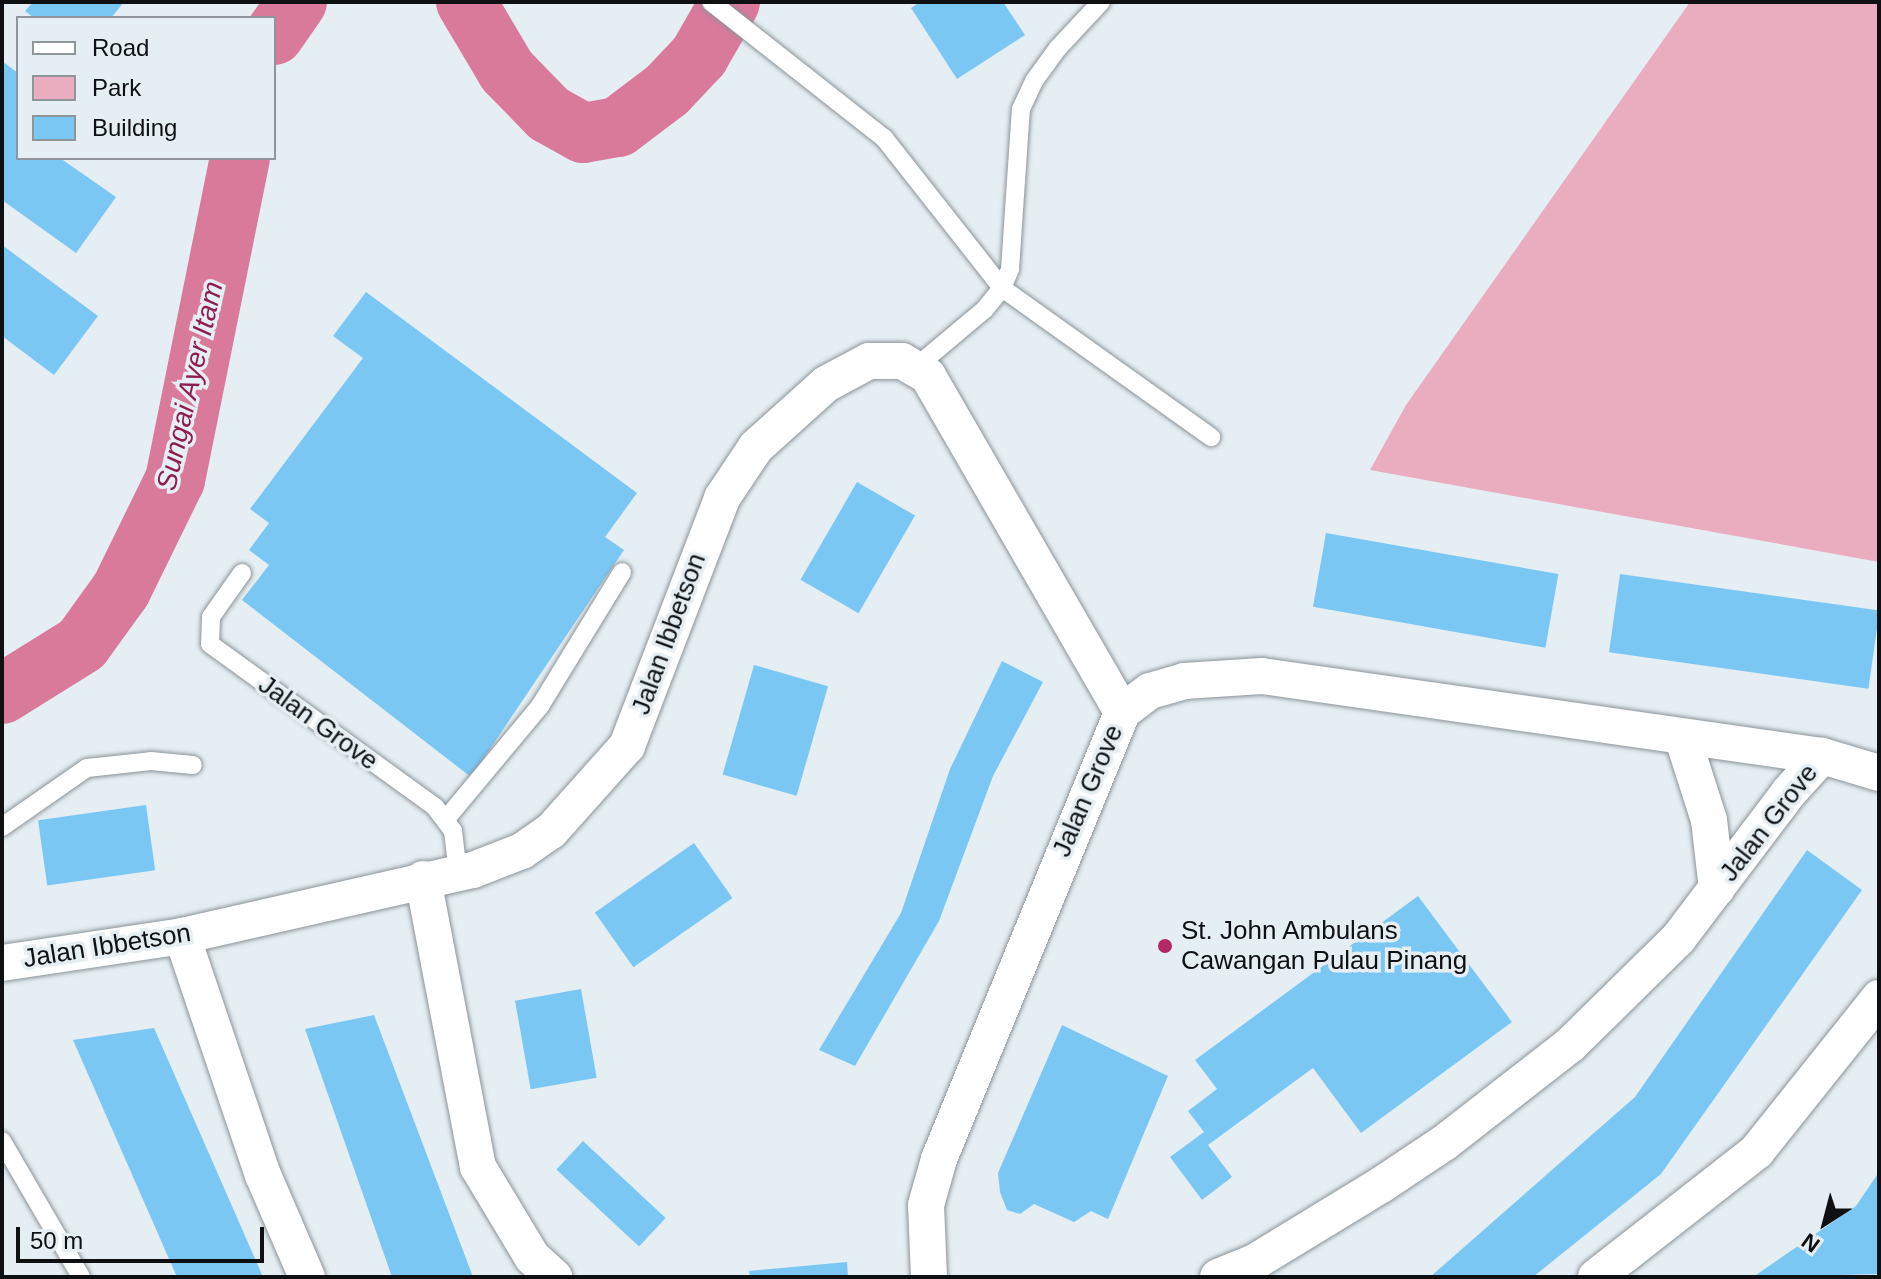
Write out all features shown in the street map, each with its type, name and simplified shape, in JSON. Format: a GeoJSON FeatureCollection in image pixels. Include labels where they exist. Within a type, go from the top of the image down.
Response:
{"type":"FeatureCollection","features":[{"type":"Feature","properties":{"kind":"street","name":"Jalan Ibbetson"},"geometry":{"type":"LineString","coordinates":[[2,963],[182,936],[458,873],[510,857],[551,831],[627,746],[716,512],[756,447],[845,371],[888,358],[916,367]]}},
{"type":"Feature","properties":{"kind":"street"},"geometry":{"type":"LineString","coordinates":[[916,367],[959,423],[1122,712]]}},
{"type":"Feature","properties":{"kind":"street","name":"Jalan Grove"},"geometry":{"type":"LineString","coordinates":[[929,1277],[926,1205],[939,1159],[1122,712],[1150,691],[1184,681],[1262,676],[1683,739],[1822,756],[1879,773]]}},
{"type":"Feature","properties":{"kind":"street","name":"Jalan Grove"},"geometry":{"type":"LineString","coordinates":[[1683,739],[1709,820],[1717,889]]}},
{"type":"Feature","properties":{"kind":"street","name":"Jalan Grove"},"geometry":{"type":"LineString","coordinates":[[1218,1277],[1253,1263],[1381,1185],[1503,1098],[1636,985],[1822,756]]}},
{"type":"Feature","properties":{"kind":"street"},"geometry":{"type":"LineString","coordinates":[[423,879],[478,1167],[518,1237],[554,1277]]}},
{"type":"Feature","properties":{"kind":"street"},"geometry":{"type":"LineString","coordinates":[[182,936],[263,1175],[307,1277]]}},
{"type":"Feature","properties":{"kind":"street"},"geometry":{"type":"LineString","coordinates":[[1596,1277],[1757,1151],[1879,998]]}},
{"type":"Feature","properties":{"kind":"lane"},"geometry":{"type":"LineString","coordinates":[[711,2],[884,138],[1002,288],[1211,437]]}},
{"type":"Feature","properties":{"kind":"lane"},"geometry":{"type":"LineString","coordinates":[[916,367],[985,309],[1002,288],[1010,269],[1021,109],[1034,81],[1058,48],[1101,2]]}},
{"type":"Feature","properties":{"kind":"lane"},"geometry":{"type":"LineString","coordinates":[[458,873],[453,831],[446,819],[540,706],[622,572]]}},
{"type":"Feature","properties":{"kind":"lane","name":"Jalan Grove"},"geometry":{"type":"LineString","coordinates":[[242,573],[211,617],[210,644],[446,819]]}},
{"type":"Feature","properties":{"kind":"lane"},"geometry":{"type":"LineString","coordinates":[[2,827],[87,768],[151,761],[193,765]]}},
{"type":"Feature","properties":{"kind":"lane"},"geometry":{"type":"LineString","coordinates":[[2,1141],[81,1277]]}},
{"type":"Feature","properties":{"kind":"green space"},"geometry":{"type":"Polygon","coordinates":[[[1690,2],[1879,2],[1879,562],[1370,470],[1406,405],[1690,2]]]}},
{"type":"Feature","properties":{"kind":"building"},"geometry":{"type":"Polygon","coordinates":[[[33,2],[124,2],[113,16],[31,16],[25,11],[33,2]]]}},
{"type":"Feature","properties":{"kind":"building"},"geometry":{"type":"Polygon","coordinates":[[[920,2],[1003,2],[1025,35],[957,79],[911,8],[920,2]]]}},
{"type":"Feature","properties":{"kind":"building"},"geometry":{"type":"Polygon","coordinates":[[[2,61],[16,72],[16,160],[63,160],[116,197],[76,253],[2,200],[2,61]]]}},
{"type":"Feature","properties":{"kind":"building"},"geometry":{"type":"Polygon","coordinates":[[[2,245],[98,316],[54,375],[2,336],[2,245]]]}},
{"type":"Feature","properties":{"kind":"building"},"geometry":{"type":"Polygon","coordinates":[[[366,292],[637,493],[605,537],[624,550],[471,777],[242,600],[269,565],[249,550],[269,523],[250,509],[363,358],[333,336],[366,292]]]}},
{"type":"Feature","properties":{"kind":"building"},"geometry":{"type":"Polygon","coordinates":[[[857,482],[915,516],[859,613],[800,580],[857,482]]]}},
{"type":"Feature","properties":{"kind":"building"},"geometry":{"type":"Polygon","coordinates":[[[1326,533],[1558,574],[1545,648],[1313,607],[1326,533]]]}},
{"type":"Feature","properties":{"kind":"building"},"geometry":{"type":"Polygon","coordinates":[[[1620,574],[1879,610],[1868,689],[1609,652],[1620,574]]]}},
{"type":"Feature","properties":{"kind":"building"},"geometry":{"type":"Polygon","coordinates":[[[1002,661],[1043,682],[993,776],[939,921],[855,1066],[819,1050],[901,913],[950,769],[1002,661]]]}},
{"type":"Feature","properties":{"kind":"building"},"geometry":{"type":"Polygon","coordinates":[[[754,665],[828,686],[797,796],[723,775],[754,665]]]}},
{"type":"Feature","properties":{"kind":"building"},"geometry":{"type":"Polygon","coordinates":[[[146,805],[155,870],[47,886],[38,820],[146,805]]]}},
{"type":"Feature","properties":{"kind":"building"},"geometry":{"type":"Polygon","coordinates":[[[694,843],[732,898],[633,967],[595,912],[694,843]]]}},
{"type":"Feature","properties":{"kind":"building"},"geometry":{"type":"Polygon","coordinates":[[[1807,850],[1862,890],[1661,1174],[1533,1277],[1430,1277],[1635,1097],[1807,850]]]}},
{"type":"Feature","properties":{"kind":"building"},"geometry":{"type":"Polygon","coordinates":[[[1418,896],[1512,1022],[1361,1133],[1313,1068],[1208,1145],[1232,1177],[1202,1200],[1170,1157],[1204,1132],[1188,1111],[1217,1089],[1195,1060],[1418,896]]]}},
{"type":"Feature","properties":{"kind":"building"},"geometry":{"type":"Polygon","coordinates":[[[581,989],[597,1078],[531,1089],[515,1001],[581,989]]]}},
{"type":"Feature","properties":{"kind":"building"},"geometry":{"type":"Polygon","coordinates":[[[374,1015],[473,1277],[392,1277],[305,1029],[374,1015]]]}},
{"type":"Feature","properties":{"kind":"building"},"geometry":{"type":"Polygon","coordinates":[[[1062,1025],[1168,1076],[1108,1219],[1091,1211],[1074,1222],[1034,1204],[1020,1214],[1007,1210],[1000,1192],[998,1173],[1062,1025]]]}},
{"type":"Feature","properties":{"kind":"building"},"geometry":{"type":"Polygon","coordinates":[[[154,1028],[263,1277],[177,1277],[73,1040],[154,1028]]]}},
{"type":"Feature","properties":{"kind":"building"},"geometry":{"type":"Polygon","coordinates":[[[583,1141],[666,1218],[639,1247],[556,1170],[583,1141]]]}},
{"type":"Feature","properties":{"kind":"building"},"geometry":{"type":"Polygon","coordinates":[[[1879,1172],[1879,1274],[1753,1277],[1856,1206],[1879,1172]]]}},
{"type":"Feature","properties":{"kind":"building"},"geometry":{"type":"Polygon","coordinates":[[[847,1262],[848,1277],[750,1277],[749,1271],[847,1262]]]}},
{"type":"Feature","properties":{"kind":"waterway","name":"Sungai Ayer Itam"},"geometry":{"type":"LineString","coordinates":[[276,32],[297,2]]}},
{"type":"Feature","properties":{"kind":"waterway","name":"Sungai Ayer Itam"},"geometry":{"type":"LineString","coordinates":[[466,2],[507,71],[549,114],[583,133],[618,127],[667,90],[699,56],[730,2]]}},
{"type":"Feature","properties":{"kind":"waterway","name":"Sungai Ayer Itam"},"geometry":{"type":"LineString","coordinates":[[2,694],[82,644],[121,590],[175,480],[240,160]]}},
{"type":"Feature","properties":{"kind":"place","name":"St. John Ambulans Cawangan Pulau Pinang"},"geometry":{"type":"Point","coordinates":[1165,946]}}]}
